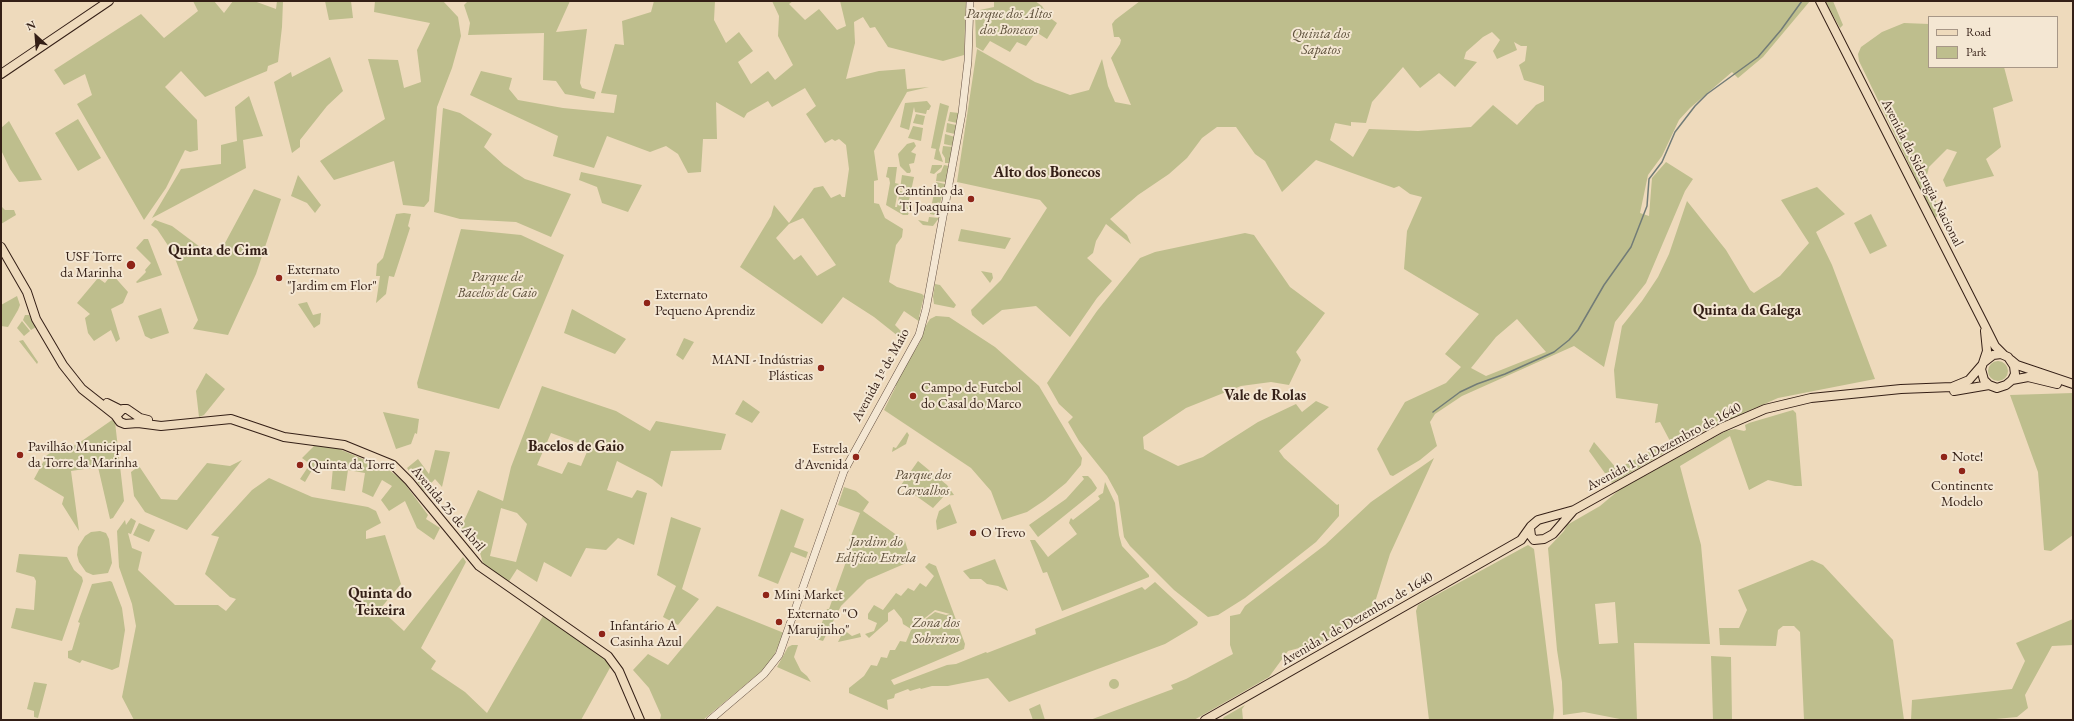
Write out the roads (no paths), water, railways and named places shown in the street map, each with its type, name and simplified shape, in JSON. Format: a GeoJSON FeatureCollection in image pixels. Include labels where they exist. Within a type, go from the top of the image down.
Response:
{"type":"FeatureCollection","features":[{"type":"Feature","properties":{"kind":"main road"},"geometry":{"type":"LineString","coordinates":[[1,74],[109,1]]}},
{"type":"Feature","properties":{"kind":"main road","name":"Avenida da Siderugia Nacional"},"geometry":{"type":"LineString","coordinates":[[1820,1],[1995,346],[2007,357]]}},
{"type":"Feature","properties":{"kind":"main road"},"geometry":{"type":"LineString","coordinates":[[1,247],[31,303],[76,375],[97,396],[121,410],[128,408],[133,413],[134,418],[130,423],[122,424],[113,413],[93,399],[73,378],[36,319],[31,303]]}},
{"type":"Feature","properties":{"kind":"main road"},"geometry":{"type":"LineString","coordinates":[[1984,324],[1987,351],[1983,364],[1982,377],[1989,385],[2002,387],[2012,380],[2028,377],[2073,388]]}},
{"type":"Feature","properties":{"kind":"main road"},"geometry":{"type":"LineString","coordinates":[[1983,364],[1993,355],[2007,357],[2017,365],[2073,384]]}},
{"type":"Feature","properties":{"kind":"main road"},"geometry":{"type":"LineString","coordinates":[[2007,357],[2015,370],[2012,380]]}},
{"type":"Feature","properties":{"kind":"main road","name":"Avenida 1 de Dezembro de 1640"},"geometry":{"type":"LineString","coordinates":[[1548,518],[1574,510],[1721,428],[1765,409],[1811,398],[1901,389],[1952,387],[1969,380],[1983,364]]}},
{"type":"Feature","properties":{"kind":"main road","name":"Avenida 1 de Dezembro de 1640"},"geometry":{"type":"LineString","coordinates":[[1886,391],[1901,393],[1941,392],[1989,385]]}},
{"type":"Feature","properties":{"kind":"main road"},"geometry":{"type":"LineString","coordinates":[[118,420],[121,410]]}},
{"type":"Feature","properties":{"kind":"main road","name":"Avenida 25 de Abril"},"geometry":{"type":"LineString","coordinates":[[133,413],[144,419],[177,424]]}},
{"type":"Feature","properties":{"kind":"main road","name":"Avenida 25 de Abril"},"geometry":{"type":"LineString","coordinates":[[130,423],[161,426],[231,419],[284,437],[344,445],[393,465],[409,480],[479,566],[608,656],[619,671],[640,720]]}},
{"type":"Feature","properties":{"kind":"main road","name":"Avenida 1 de Dezembro de 1640"},"geometry":{"type":"LineString","coordinates":[[1555,531],[1574,510]]}},
{"type":"Feature","properties":{"kind":"main road"},"geometry":{"type":"LineString","coordinates":[[1548,518],[1554,522],[1555,531],[1544,539],[1534,540],[1531,536],[1530,528],[1538,520],[1548,518]]}},
{"type":"Feature","properties":{"kind":"main road","name":"Avenida 1 de Dezembro de 1640"},"geometry":{"type":"LineString","coordinates":[[1205,720],[1521,540],[1530,528]]}},
{"type":"Feature","properties":{"kind":"main road","name":"Avenida 1 de Dezembro de 1640"},"geometry":{"type":"LineString","coordinates":[[1521,540],[1534,540]]}},
{"type":"Feature","properties":{"kind":"street","name":"Avenida 1º de Maio"},"geometry":{"type":"LineString","coordinates":[[710,720],[764,674],[779,655],[844,470],[919,335],[926,309],[962,113],[968,61],[970,1]]}},
{"type":"Feature","properties":{"kind":"waterway"},"geometry":{"type":"LineString","coordinates":[[1433,412],[1460,392],[1554,352],[1569,340],[1578,330],[1604,285],[1631,247],[1647,206],[1649,179],[1662,162],[1675,132],[1695,106],[1707,94],[1758,57],[1781,30],[1802,1]]}},
{"type":"Feature","properties":{"kind":"place","name":"Cantinho da Ti Joaquina"},"geometry":{"type":"Point","coordinates":[971,199]}},
{"type":"Feature","properties":{"kind":"place","name":"USF Torre da Marinha"},"geometry":{"type":"Point","coordinates":[131,265]}},
{"type":"Feature","properties":{"kind":"place","name":"Externato \"Jardim em Flor\""},"geometry":{"type":"Point","coordinates":[279,278]}},
{"type":"Feature","properties":{"kind":"place","name":"Externato Pequeno Aprendiz"},"geometry":{"type":"Point","coordinates":[647,303]}},
{"type":"Feature","properties":{"kind":"place","name":"MANI - Indústrias Plásticas"},"geometry":{"type":"Point","coordinates":[821,368]}},
{"type":"Feature","properties":{"kind":"place","name":"Campo de Futebol do Casal do Marco"},"geometry":{"type":"Point","coordinates":[913,396]}},
{"type":"Feature","properties":{"kind":"place","name":"Pavilhão Municipal da Torre da Marinha"},"geometry":{"type":"Point","coordinates":[20,455]}},
{"type":"Feature","properties":{"kind":"place","name":"Estrela d'Avenida"},"geometry":{"type":"Point","coordinates":[856,457]}},
{"type":"Feature","properties":{"kind":"place","name":"Note!"},"geometry":{"type":"Point","coordinates":[1944,457]}},
{"type":"Feature","properties":{"kind":"place","name":"Quinta da Torre"},"geometry":{"type":"Point","coordinates":[300,465]}},
{"type":"Feature","properties":{"kind":"place","name":"Continente Modelo"},"geometry":{"type":"Point","coordinates":[1962,471]}},
{"type":"Feature","properties":{"kind":"place","name":"O Trevo"},"geometry":{"type":"Point","coordinates":[973,533]}},
{"type":"Feature","properties":{"kind":"place","name":"Mini Market"},"geometry":{"type":"Point","coordinates":[766,595]}},
{"type":"Feature","properties":{"kind":"place","name":"Externato \"O Marujinho\""},"geometry":{"type":"Point","coordinates":[779,622]}},
{"type":"Feature","properties":{"kind":"place","name":"Infantário A Casinha Azul"},"geometry":{"type":"Point","coordinates":[602,634]}},
{"type":"Feature","properties":{"kind":"district","name":"Alto dos Bonecos"},"geometry":{"type":"Point","coordinates":[1047,173]}},
{"type":"Feature","properties":{"kind":"district","name":"Quinta de Cima"},"geometry":{"type":"Point","coordinates":[218,251]}},
{"type":"Feature","properties":{"kind":"district","name":"Quinta da Galega"},"geometry":{"type":"Point","coordinates":[1747,311]}},
{"type":"Feature","properties":{"kind":"district","name":"Vale de Rolas"},"geometry":{"type":"Point","coordinates":[1265,396]}},
{"type":"Feature","properties":{"kind":"district","name":"Bacelos de Gaio"},"geometry":{"type":"Point","coordinates":[576,447]}},
{"type":"Feature","properties":{"kind":"district","name":"Quinta do Teixeira"},"geometry":{"type":"Point","coordinates":[380,602]}},
{"type":"Feature","properties":{"kind":"park label","name":"Parque dos Altos dos Bonecos"},"geometry":{"type":"Point","coordinates":[1009,22]}},
{"type":"Feature","properties":{"kind":"park label","name":"Quinta dos Sapatos"},"geometry":{"type":"Point","coordinates":[1321,42]}},
{"type":"Feature","properties":{"kind":"park label","name":"Parque de Bacelos de Gaio"},"geometry":{"type":"Point","coordinates":[497,286]}},
{"type":"Feature","properties":{"kind":"park label","name":"Parque dos Carvalhos"},"geometry":{"type":"Point","coordinates":[923,484]}},
{"type":"Feature","properties":{"kind":"park label","name":"Jardim do Edifício Estrela"},"geometry":{"type":"Point","coordinates":[876,550]}},
{"type":"Feature","properties":{"kind":"park label","name":"Zona dos Sobreiros"},"geometry":{"type":"Point","coordinates":[936,632]}}]}
